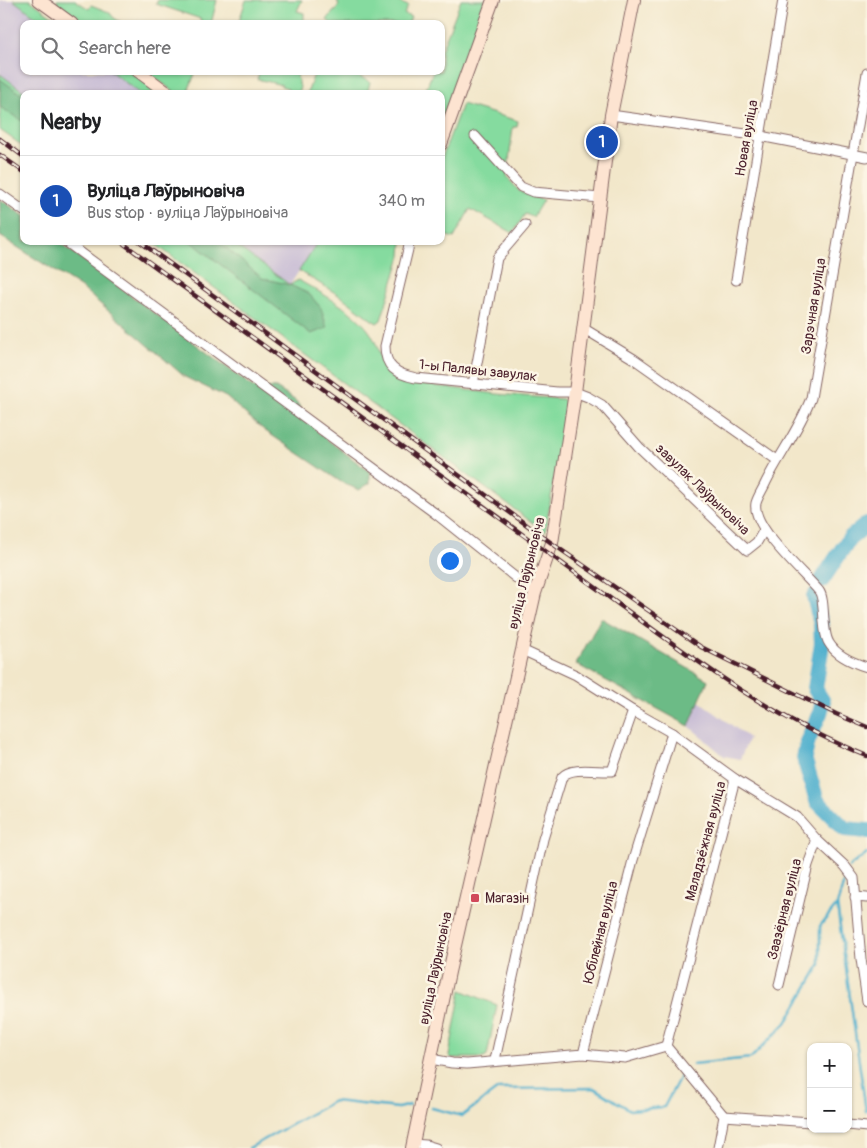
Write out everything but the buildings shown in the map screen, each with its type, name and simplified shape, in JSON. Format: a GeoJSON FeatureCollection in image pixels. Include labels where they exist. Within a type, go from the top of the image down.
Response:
{"type":"FeatureCollection","features":[{"type":"Feature","properties":{"kind":"main road"},"geometry":{"type":"LineString","coordinates":[[39,0],[66,20]]}},
{"type":"Feature","properties":{"kind":"main road"},"geometry":{"type":"LineString","coordinates":[[445,133],[493,0]]}},
{"type":"Feature","properties":{"kind":"main road","name":"вуліца Лаўрыновіча"},"geometry":{"type":"LineString","coordinates":[[412,1146],[455,943],[535,593],[552,542],[575,392],[611,114],[634,0]]}},
{"type":"Feature","properties":{"kind":"main road"},"geometry":{"type":"LineString","coordinates":[[143,75],[164,90]]}},
{"type":"Feature","properties":{"kind":"street","name":"Новая вуліца"},"geometry":{"type":"LineString","coordinates":[[736,280],[783,0]]}},
{"type":"Feature","properties":{"kind":"street","name":"Зарэчная вуліца"},"geometry":{"type":"LineString","coordinates":[[764,530],[756,514],[756,503],[777,460],[806,411],[811,398],[867,73]]}},
{"type":"Feature","properties":{"kind":"street"},"geometry":{"type":"LineString","coordinates":[[611,114],[760,136],[867,157]]}},
{"type":"Feature","properties":{"kind":"street"},"geometry":{"type":"LineString","coordinates":[[475,136],[521,187],[532,192],[600,198]]}},
{"type":"Feature","properties":{"kind":"street"},"geometry":{"type":"LineString","coordinates":[[0,194],[20,208]]}},
{"type":"Feature","properties":{"kind":"street"},"geometry":{"type":"LineString","coordinates":[[473,384],[496,258],[524,225]]}},
{"type":"Feature","properties":{"kind":"street"},"geometry":{"type":"LineString","coordinates":[[70,245],[436,514],[535,593]]}},
{"type":"Feature","properties":{"kind":"street","name":"1-ы Палявы завулак"},"geometry":{"type":"LineString","coordinates":[[409,245],[385,346],[388,363],[399,373],[406,376],[473,384],[575,392]]}},
{"type":"Feature","properties":{"kind":"street"},"geometry":{"type":"LineString","coordinates":[[583,328],[634,359],[777,460]]}},
{"type":"Feature","properties":{"kind":"street","name":"завулак Лаўрыновіча"},"geometry":{"type":"LineString","coordinates":[[575,392],[588,396],[602,405],[639,446],[747,550],[757,542],[764,530],[802,575],[821,594],[824,629],[828,642],[836,652],[855,663],[867,667]]}},
{"type":"Feature","properties":{"kind":"street"},"geometry":{"type":"LineString","coordinates":[[522,650],[576,675],[672,733],[735,779]]}},
{"type":"Feature","properties":{"kind":"street"},"geometry":{"type":"LineString","coordinates":[[495,1060],[543,840],[562,777],[571,770],[612,771],[633,711]]}},
{"type":"Feature","properties":{"kind":"street","name":"Юбілейная вуліца"},"geometry":{"type":"LineString","coordinates":[[583,1054],[633,860],[672,733]]}},
{"type":"Feature","properties":{"kind":"street","name":"Маладзёжная вуліца"},"geometry":{"type":"LineString","coordinates":[[666,1046],[735,779],[797,818],[845,866],[854,878],[855,897]]}},
{"type":"Feature","properties":{"kind":"street","name":"Заазёрная вуліца"},"geometry":{"type":"LineString","coordinates":[[779,984],[808,865],[817,840]]}},
{"type":"Feature","properties":{"kind":"street"},"geometry":{"type":"LineString","coordinates":[[867,898],[855,897],[867,1001]]}},
{"type":"Feature","properties":{"kind":"street"},"geometry":{"type":"LineString","coordinates":[[430,1059],[452,1064],[467,1064],[495,1060],[583,1054],[625,1058],[666,1046],[724,1116],[807,1122]]}},
{"type":"Feature","properties":{"kind":"street"},"geometry":{"type":"LineString","coordinates":[[718,1148],[724,1116]]}},
{"type":"Feature","properties":{"kind":"street"},"geometry":{"type":"LineString","coordinates":[[852,1125],[867,1127]]}},
{"type":"Feature","properties":{"kind":"street"},"geometry":{"type":"LineString","coordinates":[[412,1146],[426,1145],[436,1148]]}},
{"type":"Feature","properties":{"kind":"shaded area"},"geometry":{"type":"Polygon","coordinates":[[[0,0],[13,0],[40,20],[20,20],[20,75],[115,75],[136,90],[22,90],[0,74],[0,0]]]}},
{"type":"Feature","properties":{"kind":"shaded area"},"geometry":{"type":"Polygon","coordinates":[[[235,245],[315,245],[290,285],[235,245]]]}},
{"type":"Feature","properties":{"kind":"shaded area"},"geometry":{"type":"Polygon","coordinates":[[[699,701],[749,738],[740,759],[724,756],[689,726],[699,701]]]}},
{"type":"Feature","properties":{"kind":"green space"},"geometry":{"type":"Polygon","coordinates":[[[13,0],[30,0],[58,20],[40,20],[13,0]]]}},
{"type":"Feature","properties":{"kind":"green space"},"geometry":{"type":"Polygon","coordinates":[[[57,0],[75,0],[89,9],[91,5],[109,12],[117,20],[75,20],[57,6],[57,0]]]}},
{"type":"Feature","properties":{"kind":"green space"},"geometry":{"type":"Polygon","coordinates":[[[158,0],[217,0],[212,20],[201,20],[156,4],[158,0]]]}},
{"type":"Feature","properties":{"kind":"green space"},"geometry":{"type":"Polygon","coordinates":[[[246,0],[302,0],[297,11],[304,13],[304,20],[239,20],[246,0]]]}},
{"type":"Feature","properties":{"kind":"green space"},"geometry":{"type":"Polygon","coordinates":[[[339,0],[394,0],[408,6],[404,14],[411,17],[410,20],[327,20],[336,11],[339,4],[337,3],[339,0]]]}},
{"type":"Feature","properties":{"kind":"green space"},"geometry":{"type":"Polygon","coordinates":[[[461,0],[486,0],[445,115],[445,90],[426,90],[431,75],[445,75],[445,41],[461,0]]]}},
{"type":"Feature","properties":{"kind":"green space"},"geometry":{"type":"Polygon","coordinates":[[[0,74],[22,90],[20,90],[20,144],[0,130],[0,74]]]}},
{"type":"Feature","properties":{"kind":"green space"},"geometry":{"type":"Polygon","coordinates":[[[115,75],[135,75],[156,90],[136,90],[115,75]]]}},
{"type":"Feature","properties":{"kind":"green space"},"geometry":{"type":"Polygon","coordinates":[[[151,75],[194,75],[189,90],[172,90],[151,75]]]}},
{"type":"Feature","properties":{"kind":"green space"},"geometry":{"type":"Polygon","coordinates":[[[258,75],[298,75],[300,87],[299,90],[287,90],[288,88],[282,85],[257,79],[258,75]]]}},
{"type":"Feature","properties":{"kind":"green space"},"geometry":{"type":"Polygon","coordinates":[[[314,75],[357,75],[370,82],[368,90],[308,90],[314,75]]]}},
{"type":"Feature","properties":{"kind":"green space"},"geometry":{"type":"Polygon","coordinates":[[[0,79],[20,93],[20,120],[0,107],[0,79]]]}},
{"type":"Feature","properties":{"kind":"green space"},"geometry":{"type":"Polygon","coordinates":[[[462,104],[518,121],[517,127],[513,127],[507,177],[519,191],[543,200],[533,217],[525,214],[513,233],[470,209],[454,238],[445,235],[445,149],[462,104]]]}},
{"type":"Feature","properties":{"kind":"green space"},"geometry":{"type":"Polygon","coordinates":[[[0,199],[20,213],[20,245],[63,245],[253,387],[276,388],[296,401],[320,434],[370,472],[370,483],[359,490],[341,482],[264,430],[226,397],[185,377],[83,289],[0,236],[0,199]]]}},
{"type":"Feature","properties":{"kind":"green space"},"geometry":{"type":"Polygon","coordinates":[[[156,245],[235,245],[290,285],[298,280],[336,302],[355,316],[374,339],[384,366],[396,377],[406,382],[497,394],[562,399],[565,402],[566,411],[545,532],[156,245]]]}},
{"type":"Feature","properties":{"kind":"green space"},"geometry":{"type":"Polygon","coordinates":[[[195,245],[223,245],[262,278],[290,285],[309,294],[321,308],[327,328],[311,334],[195,245]]]}},
{"type":"Feature","properties":{"kind":"green space"},"geometry":{"type":"Polygon","coordinates":[[[315,245],[402,245],[401,256],[381,320],[377,323],[342,297],[299,271],[315,245]]]}},
{"type":"Feature","properties":{"kind":"green space"},"geometry":{"type":"Polygon","coordinates":[[[601,618],[708,680],[689,726],[576,664],[601,618]]]}},
{"type":"Feature","properties":{"kind":"green space"},"geometry":{"type":"Polygon","coordinates":[[[461,990],[497,1005],[487,1056],[484,1058],[451,1058],[449,1056],[461,990]]]}},
{"type":"Feature","properties":{"kind":"waterway"},"geometry":{"type":"LineString","coordinates":[[822,580],[849,539],[867,524]]}},
{"type":"Feature","properties":{"kind":"waterway"},"geometry":{"type":"LineString","coordinates":[[814,596],[821,624],[822,643],[815,689],[823,702],[808,740],[804,758],[817,801],[845,829],[867,831]]}},
{"type":"Feature","properties":{"kind":"waterway"},"geometry":{"type":"LineString","coordinates":[[849,867],[867,853]]}},
{"type":"Feature","properties":{"kind":"waterway"},"geometry":{"type":"LineString","coordinates":[[693,1064],[751,1058],[786,1023],[820,965],[820,926],[837,905],[847,872]]}},
{"type":"Feature","properties":{"kind":"waterway"},"geometry":{"type":"LineString","coordinates":[[837,905],[866,1111]]}},
{"type":"Feature","properties":{"kind":"waterway"},"geometry":{"type":"LineString","coordinates":[[432,1108],[462,1116],[498,1089],[594,1088],[630,1110],[664,1107],[683,1071]]}},
{"type":"Feature","properties":{"kind":"waterway"},"geometry":{"type":"LineString","coordinates":[[249,1148],[334,1101],[398,1108],[410,1105]]}},
{"type":"Feature","properties":{"kind":"railway"},"geometry":{"type":"LineString","coordinates":[[0,139],[20,154]]}},
{"type":"Feature","properties":{"kind":"railway"},"geometry":{"type":"LineString","coordinates":[[0,155],[20,169]]}},
{"type":"Feature","properties":{"kind":"railway"},"geometry":{"type":"LineString","coordinates":[[125,245],[713,672],[788,718],[867,756]]}},
{"type":"Feature","properties":{"kind":"railway"},"geometry":{"type":"LineString","coordinates":[[144,245],[557,547],[701,647],[836,714],[867,727]]}},
{"type":"Feature","properties":{"kind":"place","name":"Вуліца Лаўрыновіча"},"geometry":{"type":"Point","coordinates":[602,142]}},
{"type":"Feature","properties":{"kind":"place","name":"Магазін"},"geometry":{"type":"Point","coordinates":[475,898]}}]}
